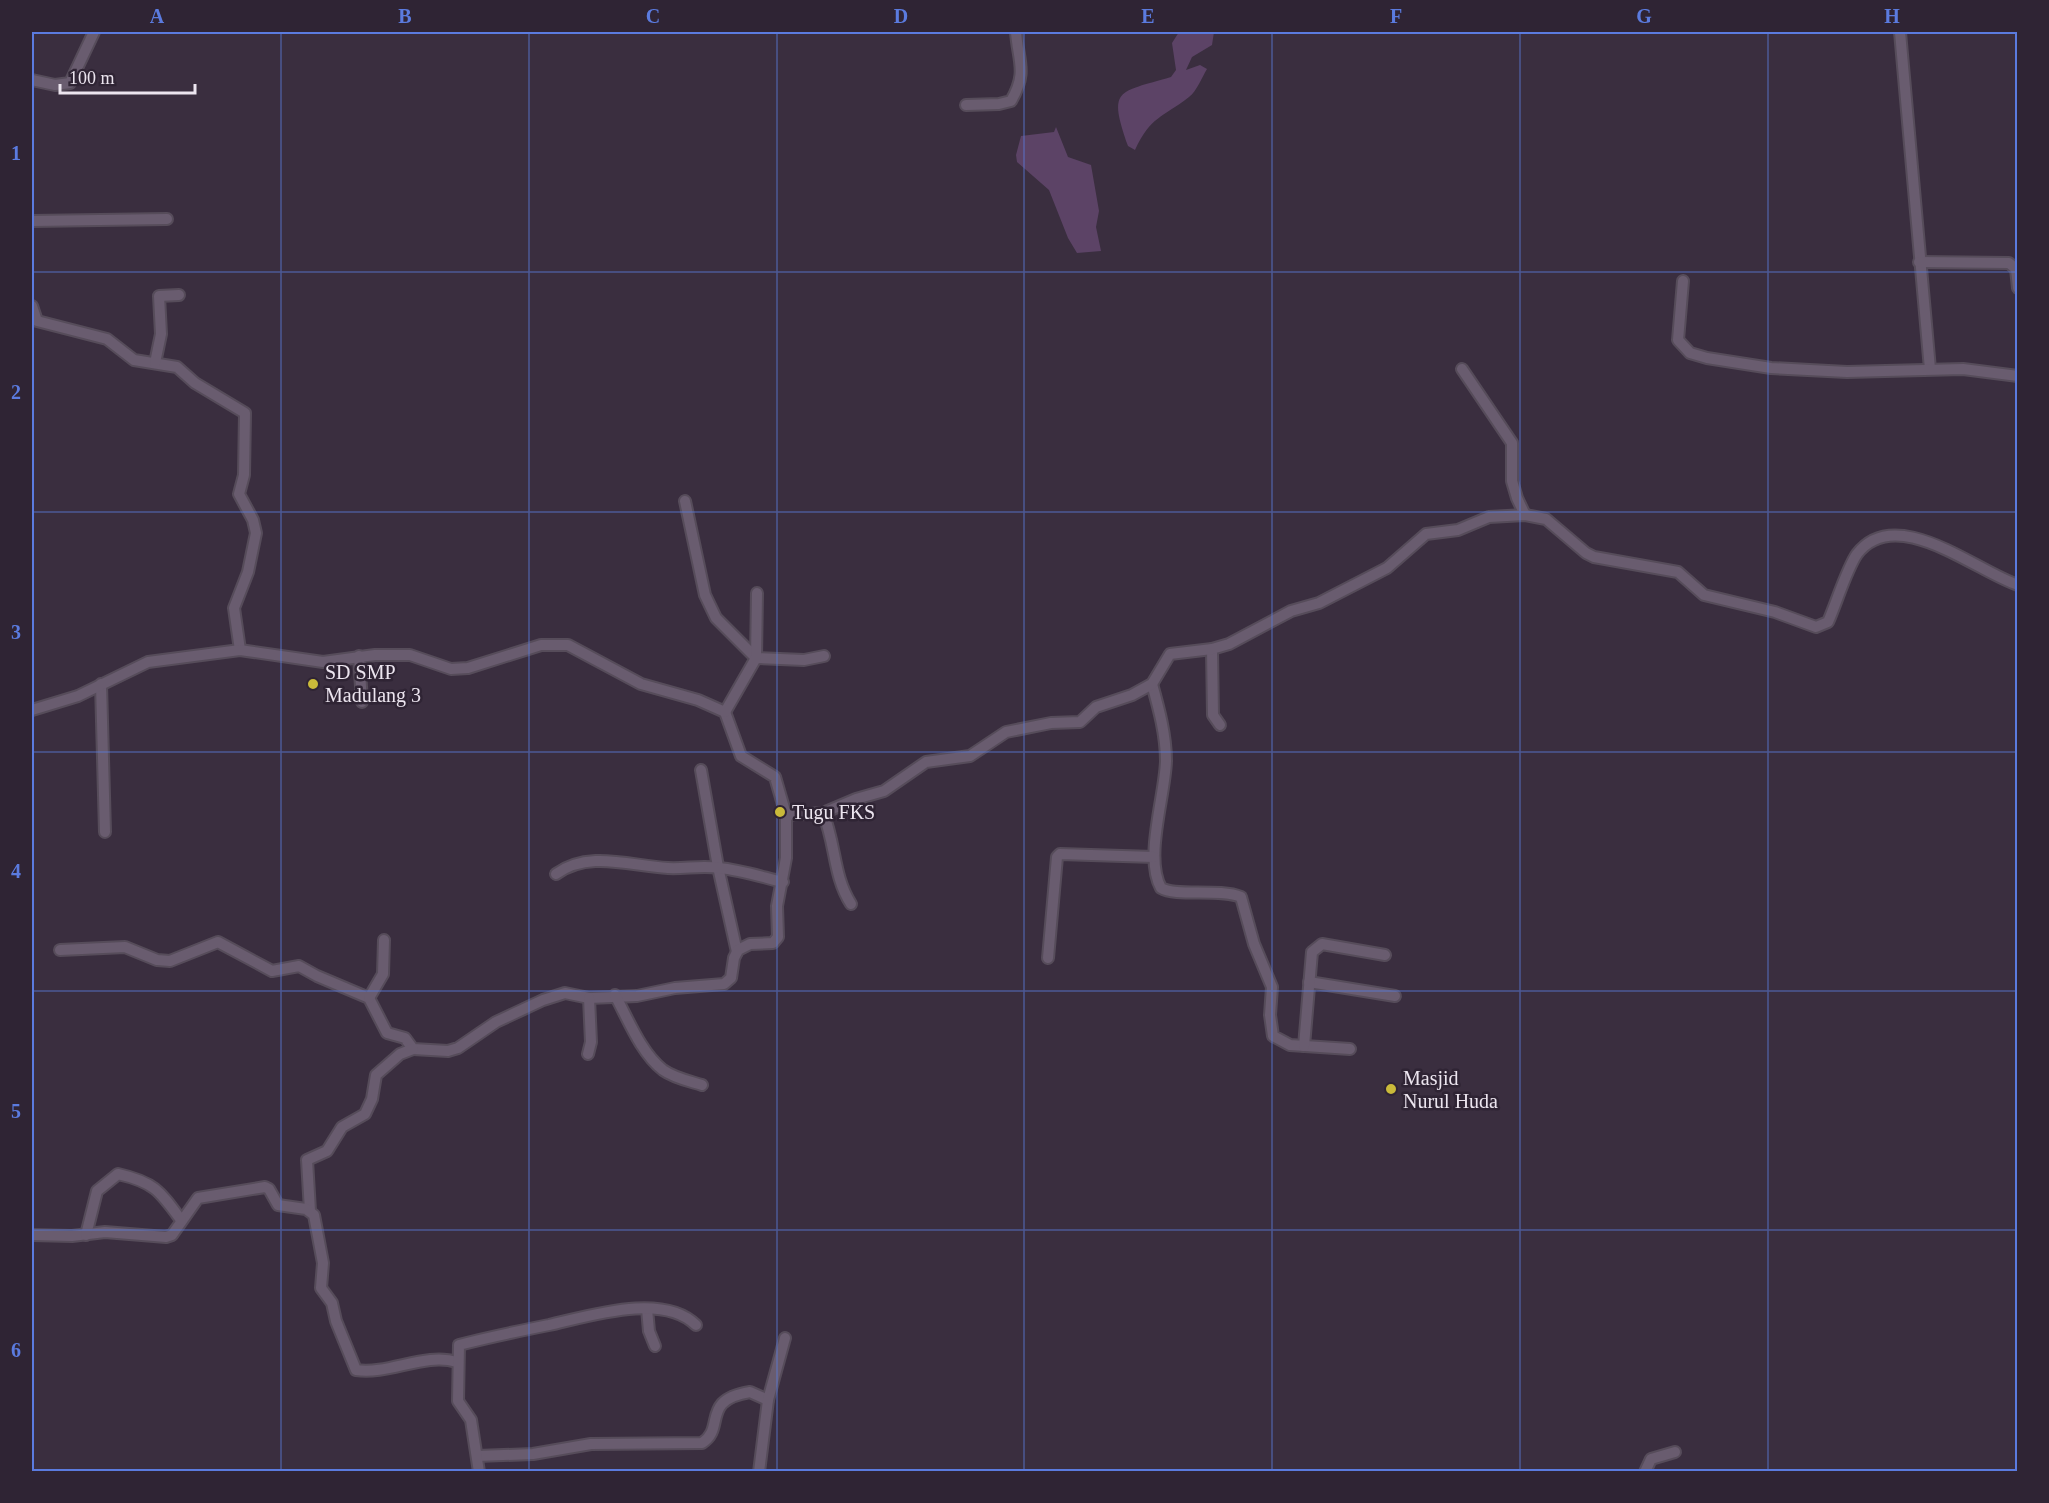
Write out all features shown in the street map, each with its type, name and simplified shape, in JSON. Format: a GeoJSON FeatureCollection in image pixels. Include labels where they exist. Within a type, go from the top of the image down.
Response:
{"type":"FeatureCollection","features":[{"type":"Feature","properties":{"kind":"street"},"geometry":{"type":"LineString","coordinates":[[32,80],[55,85],[70,83],[94,32]]}},
{"type":"Feature","properties":{"kind":"street"},"geometry":{"type":"LineString","coordinates":[[966,105],[999,104],[1011,101],[1020,82],[1023,66],[1016,32]]}},
{"type":"Feature","properties":{"kind":"street"},"geometry":{"type":"LineString","coordinates":[[1900,32],[1930,369]]}},
{"type":"Feature","properties":{"kind":"street"},"geometry":{"type":"LineString","coordinates":[[32,221],[167,219]]}},
{"type":"Feature","properties":{"kind":"street"},"geometry":{"type":"LineString","coordinates":[[1919,262],[2009,263],[2016,269],[2018,288]]}},
{"type":"Feature","properties":{"kind":"street"},"geometry":{"type":"LineString","coordinates":[[1683,280],[1677,331],[1678,340],[1690,353],[1742,365],[1791,370],[1847,372],[1963,369],[2018,376]]}},
{"type":"Feature","properties":{"kind":"street"},"geometry":{"type":"LineString","coordinates":[[154,363],[161,334],[159,296],[179,295]]}},
{"type":"Feature","properties":{"kind":"street"},"geometry":{"type":"LineString","coordinates":[[32,306],[34,321],[107,339],[134,360],[177,367],[195,382],[246,416],[244,475],[239,494],[254,522],[256,533],[248,572],[234,608],[240,650]]}},
{"type":"Feature","properties":{"kind":"street"},"geometry":{"type":"LineString","coordinates":[[1462,369],[1512,443],[1512,481],[1517,498],[1526,515]]}},
{"type":"Feature","properties":{"kind":"street"},"geometry":{"type":"LineString","coordinates":[[685,501],[705,595],[716,618],[756,658],[804,660],[824,656]]}},
{"type":"Feature","properties":{"kind":"street"},"geometry":{"type":"LineString","coordinates":[[786,815],[823,813],[856,799],[889,789],[932,759],[970,756],[1006,732],[1026,727],[1080,722],[1096,707],[1132,696],[1152,684],[1170,654],[1212,649],[1229,644],[1291,611],[1319,603],[1387,568],[1426,534],[1458,530],[1489,517],[1526,515],[1546,519],[1586,553],[1594,557],[1678,572],[1704,595],[1742,603],[1816,627],[1828,622],[1856,556],[1874,542],[1889,537],[1918,539],[1935,544],[2018,585]]}},
{"type":"Feature","properties":{"kind":"street"},"geometry":{"type":"LineString","coordinates":[[725,712],[756,658],[757,593]]}},
{"type":"Feature","properties":{"kind":"street"},"geometry":{"type":"LineString","coordinates":[[32,710],[78,696],[148,662],[240,650],[324,662],[359,656],[410,655],[451,669],[468,668],[541,645],[568,645],[641,684],[698,700],[725,712],[741,756],[775,777],[786,815],[783,882],[777,906],[777,940],[750,944],[737,952]]}},
{"type":"Feature","properties":{"kind":"street"},"geometry":{"type":"LineString","coordinates":[[1212,649],[1213,715],[1220,725]]}},
{"type":"Feature","properties":{"kind":"street"},"geometry":{"type":"LineString","coordinates":[[359,656],[362,702]]}},
{"type":"Feature","properties":{"kind":"street"},"geometry":{"type":"LineString","coordinates":[[101,684],[105,832]]}},
{"type":"Feature","properties":{"kind":"street"},"geometry":{"type":"LineString","coordinates":[[1152,684],[1163,730],[1166,759],[1154,857],[1157,882],[1166,891],[1237,895],[1245,901],[1254,944],[1272,987],[1272,1032],[1276,1040],[1304,1046],[1350,1049]]}},
{"type":"Feature","properties":{"kind":"street"},"geometry":{"type":"LineString","coordinates":[[310,1211],[307,1160],[327,1151],[342,1127],[365,1114],[372,1100],[376,1076],[400,1054],[413,1049],[452,1050],[496,1022],[543,1000],[565,993],[589,998],[615,995],[637,996],[675,988],[724,984],[731,978],[737,952],[718,867],[701,770]]}},
{"type":"Feature","properties":{"kind":"street"},"geometry":{"type":"LineString","coordinates":[[823,813],[834,845],[837,876],[851,904]]}},
{"type":"Feature","properties":{"kind":"street"},"geometry":{"type":"LineString","coordinates":[[1048,958],[1057,857],[1060,854],[1154,857]]}},
{"type":"Feature","properties":{"kind":"street"},"geometry":{"type":"LineString","coordinates":[[556,874],[569,864],[590,861],[669,868],[718,867],[783,882]]}},
{"type":"Feature","properties":{"kind":"street"},"geometry":{"type":"LineString","coordinates":[[369,998],[383,974],[384,940]]}},
{"type":"Feature","properties":{"kind":"street"},"geometry":{"type":"LineString","coordinates":[[60,950],[125,946],[157,960],[170,961],[218,942],[272,971],[299,966],[369,998],[385,1031],[405,1038],[413,1049]]}},
{"type":"Feature","properties":{"kind":"street"},"geometry":{"type":"LineString","coordinates":[[1304,1046],[1312,952],[1322,944],[1385,955]]}},
{"type":"Feature","properties":{"kind":"street"},"geometry":{"type":"LineString","coordinates":[[1309,982],[1395,996]]}},
{"type":"Feature","properties":{"kind":"street"},"geometry":{"type":"LineString","coordinates":[[615,995],[650,1056],[663,1070],[677,1078],[702,1085]]}},
{"type":"Feature","properties":{"kind":"street"},"geometry":{"type":"LineString","coordinates":[[588,1054],[591,1042],[589,998]]}},
{"type":"Feature","properties":{"kind":"street"},"geometry":{"type":"LineString","coordinates":[[86,1235],[97,1191],[118,1174],[143,1179],[159,1190],[182,1220]]}},
{"type":"Feature","properties":{"kind":"street"},"geometry":{"type":"LineString","coordinates":[[32,1236],[86,1235],[105,1232],[166,1237],[172,1235],[198,1198],[261,1187],[269,1189],[278,1205],[310,1211],[314,1215],[322,1263],[321,1288],[335,1308],[336,1322],[356,1370],[392,1368],[439,1359],[457,1362]]}},
{"type":"Feature","properties":{"kind":"street"},"geometry":{"type":"LineString","coordinates":[[479,1472],[471,1420],[458,1401],[457,1347],[520,1328],[632,1309],[683,1314],[696,1325]]}},
{"type":"Feature","properties":{"kind":"street"},"geometry":{"type":"LineString","coordinates":[[647,1309],[649,1331],[655,1346]]}},
{"type":"Feature","properties":{"kind":"street"},"geometry":{"type":"LineString","coordinates":[[759,1472],[768,1400],[784,1338]]}},
{"type":"Feature","properties":{"kind":"street"},"geometry":{"type":"LineString","coordinates":[[477,1456],[533,1454],[591,1444],[702,1443],[707,1440],[714,1425],[717,1407],[724,1400],[750,1392],[768,1400]]}},
{"type":"Feature","properties":{"kind":"street"},"geometry":{"type":"LineString","coordinates":[[1645,1472],[1651,1459],[1676,1452]]}},
{"type":"Feature","properties":{"kind":"shaded area"},"geometry":{"type":"Polygon","coordinates":[[[1179,32],[1214,32],[1212,45],[1192,57],[1186,70],[1200,65],[1207,69],[1192,94],[1152,124],[1135,150],[1128,146],[1119,113],[1119,103],[1128,91],[1171,77],[1176,70],[1172,43],[1179,32]]]}},
{"type":"Feature","properties":{"kind":"shaded area"},"geometry":{"type":"Polygon","coordinates":[[[1056,127],[1068,157],[1091,165],[1099,211],[1096,227],[1101,251],[1077,253],[1068,238],[1049,190],[1017,162],[1016,155],[1021,136],[1054,132],[1056,127]]]}},
{"type":"Feature","properties":{"kind":"place","name":"SD SMP Madulang 3"},"geometry":{"type":"Point","coordinates":[313,684]}},
{"type":"Feature","properties":{"kind":"place","name":"Tugu FKS"},"geometry":{"type":"Point","coordinates":[780,812]}},
{"type":"Feature","properties":{"kind":"place","name":"Masjid Nurul Huda"},"geometry":{"type":"Point","coordinates":[1391,1089]}}]}
